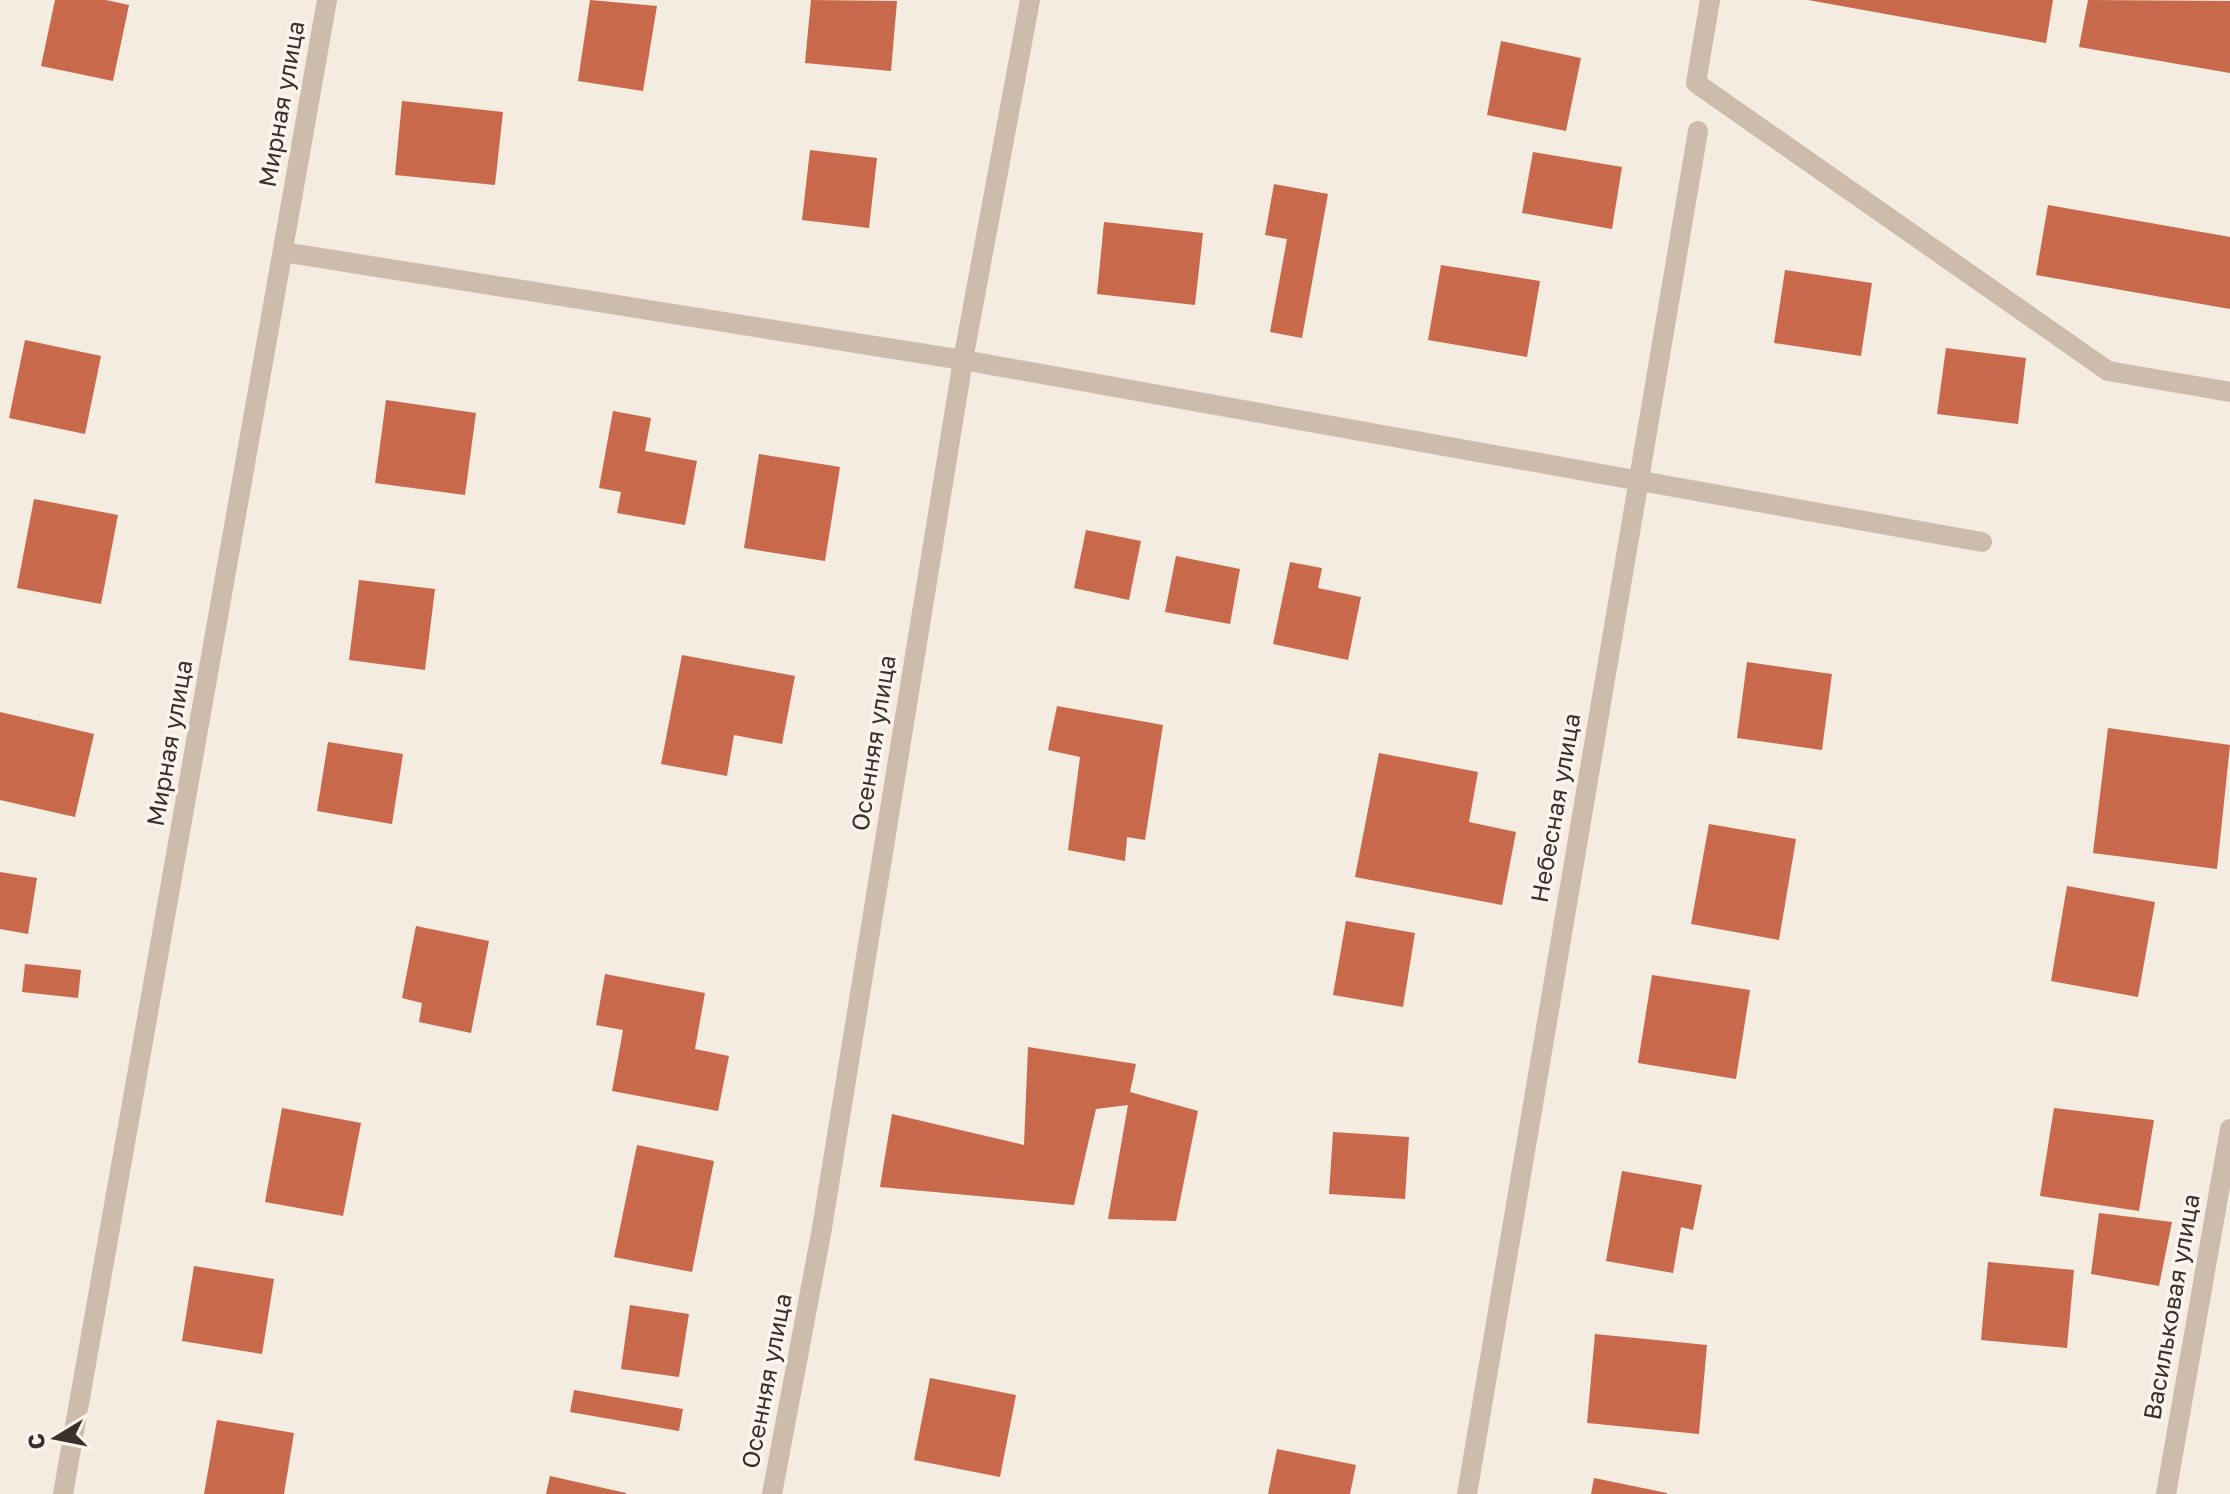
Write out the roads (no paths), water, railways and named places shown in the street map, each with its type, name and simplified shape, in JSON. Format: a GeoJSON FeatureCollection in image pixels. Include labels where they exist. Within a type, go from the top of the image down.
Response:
{"type":"FeatureCollection","features":[{"type":"Feature","properties":{"kind":"street","name":"Мирная улица"},"geometry":{"type":"LineString","coordinates":[[63,1494],[327,0]]}},
{"type":"Feature","properties":{"kind":"street","name":"Осенняя улица"},"geometry":{"type":"LineString","coordinates":[[772,1494],[821,1234],[963,360],[1030,0]]}},
{"type":"Feature","properties":{"kind":"street"},"geometry":{"type":"LineString","coordinates":[[1710,0],[1696,83],[2108,371],[2230,392]]}},
{"type":"Feature","properties":{"kind":"street","name":"Небесная улица"},"geometry":{"type":"LineString","coordinates":[[1467,1494],[1698,131]]}},
{"type":"Feature","properties":{"kind":"street"},"geometry":{"type":"LineString","coordinates":[[283,252],[963,360],[1982,542]]}},
{"type":"Feature","properties":{"kind":"street","name":"Васильковая улица"},"geometry":{"type":"LineString","coordinates":[[2166,1494],[2230,1129]]}}]}
